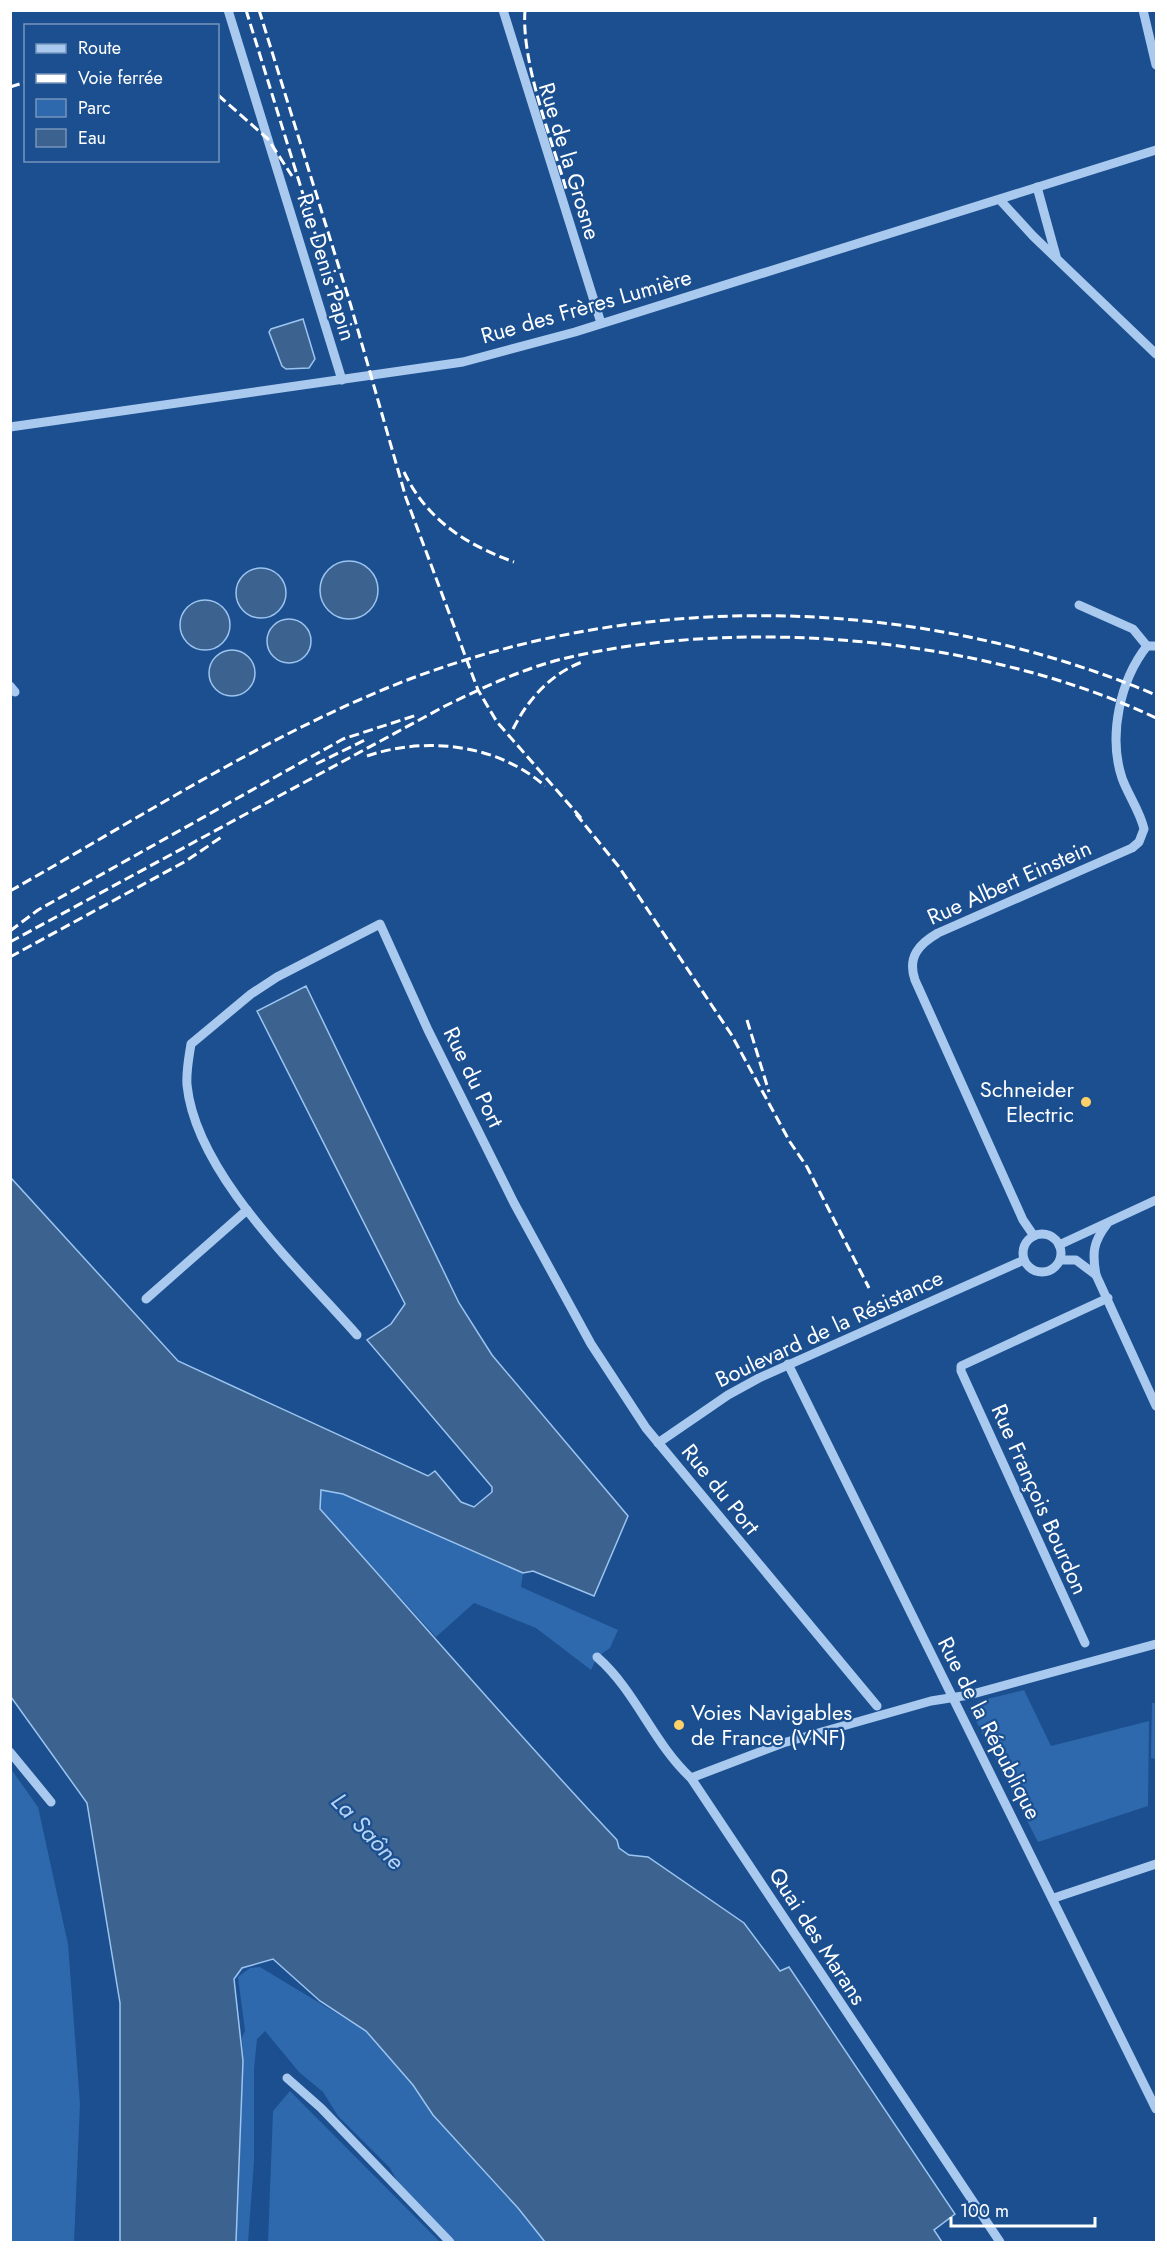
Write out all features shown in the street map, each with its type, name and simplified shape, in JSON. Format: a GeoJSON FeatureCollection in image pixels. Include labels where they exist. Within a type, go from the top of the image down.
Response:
{"type":"FeatureCollection","features":[{"type":"Feature","properties":{"kind":"street","name":"Rue Denis Papin"},"geometry":{"type":"LineString","coordinates":[[228,10],[342,380]]}},
{"type":"Feature","properties":{"kind":"street","name":"Rue de la Grosne"},"geometry":{"type":"LineString","coordinates":[[503,10],[601,323]]}},
{"type":"Feature","properties":{"kind":"street"},"geometry":{"type":"LineString","coordinates":[[1143,10],[1156,65]]}},
{"type":"Feature","properties":{"kind":"street","name":"Rue des Frères Lumière"},"geometry":{"type":"LineString","coordinates":[[10,427],[463,362],[601,323],[1156,150]]}},
{"type":"Feature","properties":{"kind":"street"},"geometry":{"type":"LineString","coordinates":[[1037,187],[1057,258]]}},
{"type":"Feature","properties":{"kind":"street"},"geometry":{"type":"LineString","coordinates":[[1000,200],[1156,354]]}},
{"type":"Feature","properties":{"kind":"street"},"geometry":{"type":"LineString","coordinates":[[1079,605],[1133,629],[1151,646]]}},
{"type":"Feature","properties":{"kind":"street","name":"Rue Albert Einstein"},"geometry":{"type":"LineString","coordinates":[[1034,1236],[1023,1220],[915,980],[912,969],[913,957],[922,942],[939,933],[1132,848],[1139,842],[1144,829],[1122,777],[1115,729],[1119,707],[1139,655],[1151,646]]}},
{"type":"Feature","properties":{"kind":"street","name":"Rue du Port"},"geometry":{"type":"LineString","coordinates":[[357,1335],[247,1210],[207,1150],[193,1112],[187,1084],[191,1044],[251,994],[277,977],[380,924],[429,1030],[562,1294],[591,1344],[658,1443],[877,1706]]}},
{"type":"Feature","properties":{"kind":"street"},"geometry":{"type":"LineString","coordinates":[[1059,1245],[1156,1200]]}},
{"type":"Feature","properties":{"kind":"street"},"geometry":{"type":"LineString","coordinates":[[146,1299],[247,1210]]}},
{"type":"Feature","properties":{"kind":"street"},"geometry":{"type":"LineString","coordinates":[[1108,1222],[1099,1234],[1093,1250],[1096,1275],[1156,1406]]}},
{"type":"Feature","properties":{"kind":"street"},"geometry":{"type":"LineString","coordinates":[[1034,1236],[1051,1236],[1059,1245],[1060,1260],[1053,1269],[1041,1273],[1029,1268],[1024,1260],[1025,1245],[1034,1236]]}},
{"type":"Feature","properties":{"kind":"street","name":"Boulevard de la Résistance"},"geometry":{"type":"LineString","coordinates":[[658,1443],[728,1395],[788,1364],[1024,1260]]}},
{"type":"Feature","properties":{"kind":"street"},"geometry":{"type":"LineString","coordinates":[[1060,1260],[1076,1260],[1096,1275]]}},
{"type":"Feature","properties":{"kind":"street","name":"Rue François Bourdon"},"geometry":{"type":"LineString","coordinates":[[1085,1643],[961,1371],[961,1366],[1107,1298]]}},
{"type":"Feature","properties":{"kind":"street","name":"Rue de la République"},"geometry":{"type":"LineString","coordinates":[[788,1364],[1054,1898],[1156,2109]]}},
{"type":"Feature","properties":{"kind":"street"},"geometry":{"type":"LineString","coordinates":[[691,1778],[783,1743],[931,1701],[953,1699],[1156,1644]]}},
{"type":"Feature","properties":{"kind":"street","name":"Quai des Marans"},"geometry":{"type":"LineString","coordinates":[[597,1657],[624,1684],[678,1766],[691,1778],[786,1925],[1000,2242]]}},
{"type":"Feature","properties":{"kind":"street"},"geometry":{"type":"LineString","coordinates":[[10,1752],[51,1802]]}},
{"type":"Feature","properties":{"kind":"street"},"geometry":{"type":"LineString","coordinates":[[1054,1898],[1156,1864]]}},
{"type":"Feature","properties":{"kind":"street"},"geometry":{"type":"LineString","coordinates":[[287,2078],[321,2108],[450,2242]]}},
{"type":"Feature","properties":{"kind":"green space"},"geometry":{"type":"Polygon","coordinates":[[[321,1490],[343,1494],[523,1573],[521,1587],[618,1630],[610,1648],[597,1657],[591,1670],[536,1628],[474,1603],[436,1637],[320,1509],[321,1490]]]}},
{"type":"Feature","properties":{"kind":"green space"},"geometry":{"type":"Polygon","coordinates":[[[1024,1690],[1051,1746],[1149,1721],[1148,1806],[1038,1842],[970,1709],[979,1701],[1024,1690]]]}},
{"type":"Feature","properties":{"kind":"green space"},"geometry":{"type":"Polygon","coordinates":[[[1152,1703],[1156,1703],[1156,1759],[1151,1758],[1152,1703]]]}},
{"type":"Feature","properties":{"kind":"green space"},"geometry":{"type":"Polygon","coordinates":[[[11,1769],[38,1807],[68,1944],[80,2104],[74,2242],[11,2242],[11,1769]]]}},
{"type":"Feature","properties":{"kind":"green space"},"geometry":{"type":"Polygon","coordinates":[[[260,1967],[366,2031],[413,2085],[433,2115],[518,2208],[545,2242],[456,2242],[400,2186],[390,2168],[338,2116],[323,2092],[299,2072],[265,2031],[257,2039],[254,2069],[254,2161],[248,2242],[236,2242],[242,2037],[245,2031],[238,1977],[250,1968],[260,1967]]]}},
{"type":"Feature","properties":{"kind":"green space"},"geometry":{"type":"Polygon","coordinates":[[[290,2091],[440,2242],[268,2242],[273,2111],[290,2091]]]}},
{"type":"Feature","properties":{"kind":"water"},"geometry":{"type":"Polygon","coordinates":[[[303,319],[315,359],[309,368],[286,369],[282,366],[269,332],[271,329],[303,319]]]}},
{"type":"Feature","properties":{"kind":"water"},"geometry":{"type":"Polygon","coordinates":[[[349,561],[360,563],[373,574],[378,590],[376,601],[365,614],[349,619],[338,617],[325,606],[320,590],[322,579],[333,566],[349,561]]]}},
{"type":"Feature","properties":{"kind":"water"},"geometry":{"type":"Polygon","coordinates":[[[256,568],[266,568],[279,575],[286,588],[286,598],[279,611],[266,618],[256,618],[247,614],[240,607],[236,598],[236,588],[240,579],[247,572],[256,568]]]}},
{"type":"Feature","properties":{"kind":"water"},"geometry":{"type":"Polygon","coordinates":[[[210,600],[223,607],[229,615],[229,635],[223,643],[215,649],[200,650],[187,643],[181,635],[180,620],[187,607],[195,601],[210,600]]]}},
{"type":"Feature","properties":{"kind":"water"},"geometry":{"type":"Polygon","coordinates":[[[289,619],[298,620],[305,625],[310,632],[310,650],[305,657],[298,662],[289,663],[280,662],[273,657],[268,650],[267,641],[268,632],[273,625],[280,620],[289,619]]]}},
{"type":"Feature","properties":{"kind":"water"},"geometry":{"type":"Polygon","coordinates":[[[232,650],[248,657],[255,673],[248,689],[232,696],[216,689],[209,673],[216,657],[232,650]]]}},
{"type":"Feature","properties":{"kind":"water","name":"La Saône"},"geometry":{"type":"Polygon","coordinates":[[[306,986],[459,1303],[492,1355],[628,1516],[594,1596],[533,1571],[523,1573],[343,1494],[321,1490],[320,1509],[504,1717],[617,1840],[619,1848],[629,1855],[648,1857],[744,1923],[780,1971],[789,1967],[955,2214],[934,2230],[942,2242],[545,2242],[518,2208],[433,2115],[413,2085],[366,2031],[320,2001],[273,1959],[242,1968],[234,1979],[243,2061],[236,2242],[120,2242],[120,2003],[87,1803],[11,1697],[11,1178],[178,1361],[428,1476],[435,1471],[461,1502],[474,1507],[492,1492],[492,1487],[367,1340],[391,1324],[405,1304],[257,1011],[306,986]]]}},
{"type":"Feature","properties":{"kind":"railway"},"geometry":{"type":"LineString","coordinates":[[246,10],[323,259],[343,300]]}},
{"type":"Feature","properties":{"kind":"railway"},"geometry":{"type":"LineString","coordinates":[[259,10],[351,306],[406,498],[478,690],[497,722],[581,818]]}},
{"type":"Feature","properties":{"kind":"railway"},"geometry":{"type":"LineString","coordinates":[[525,10],[525,31],[533,77],[567,192]]}},
{"type":"Feature","properties":{"kind":"railway"},"geometry":{"type":"LineString","coordinates":[[10,87],[24,83]]}},
{"type":"Feature","properties":{"kind":"railway"},"geometry":{"type":"LineString","coordinates":[[219,96],[268,139],[292,176]]}},
{"type":"Feature","properties":{"kind":"railway"},"geometry":{"type":"LineString","coordinates":[[404,472],[424,504],[449,528],[479,547],[514,562]]}},
{"type":"Feature","properties":{"kind":"railway"},"geometry":{"type":"LineString","coordinates":[[10,891],[196,784],[338,709],[387,688],[480,655],[576,633],[674,619],[773,616],[871,622],[968,637],[1064,661],[1156,695]]}},
{"type":"Feature","properties":{"kind":"railway"},"geometry":{"type":"LineString","coordinates":[[10,942],[445,706],[517,674],[562,659],[633,646],[708,638],[785,637],[864,642],[942,653],[1018,669],[1090,691],[1156,718]]}},
{"type":"Feature","properties":{"kind":"railway"},"geometry":{"type":"LineString","coordinates":[[513,729],[533,698],[550,681],[582,662]]}},
{"type":"Feature","properties":{"kind":"railway"},"geometry":{"type":"LineString","coordinates":[[10,931],[38,910],[343,739],[417,715]]}},
{"type":"Feature","properties":{"kind":"railway"},"geometry":{"type":"LineString","coordinates":[[316,764],[367,739]]}},
{"type":"Feature","properties":{"kind":"railway"},"geometry":{"type":"LineString","coordinates":[[367,756],[413,746],[460,748],[505,761],[526,772],[545,786]]}},
{"type":"Feature","properties":{"kind":"railway"},"geometry":{"type":"LineString","coordinates":[[576,814],[619,867],[731,1034],[790,1142],[807,1167],[869,1288]]}},
{"type":"Feature","properties":{"kind":"railway"},"geometry":{"type":"LineString","coordinates":[[10,957],[186,861],[223,836]]}},
{"type":"Feature","properties":{"kind":"railway"},"geometry":{"type":"LineString","coordinates":[[747,1020],[769,1092]]}},
{"type":"Feature","properties":{"kind":"place","name":"Schneider Electric"},"geometry":{"type":"Point","coordinates":[1086,1102]}},
{"type":"Feature","properties":{"kind":"place","name":"Voies Navigables de France (VNF)"},"geometry":{"type":"Point","coordinates":[679,1725]}}]}
